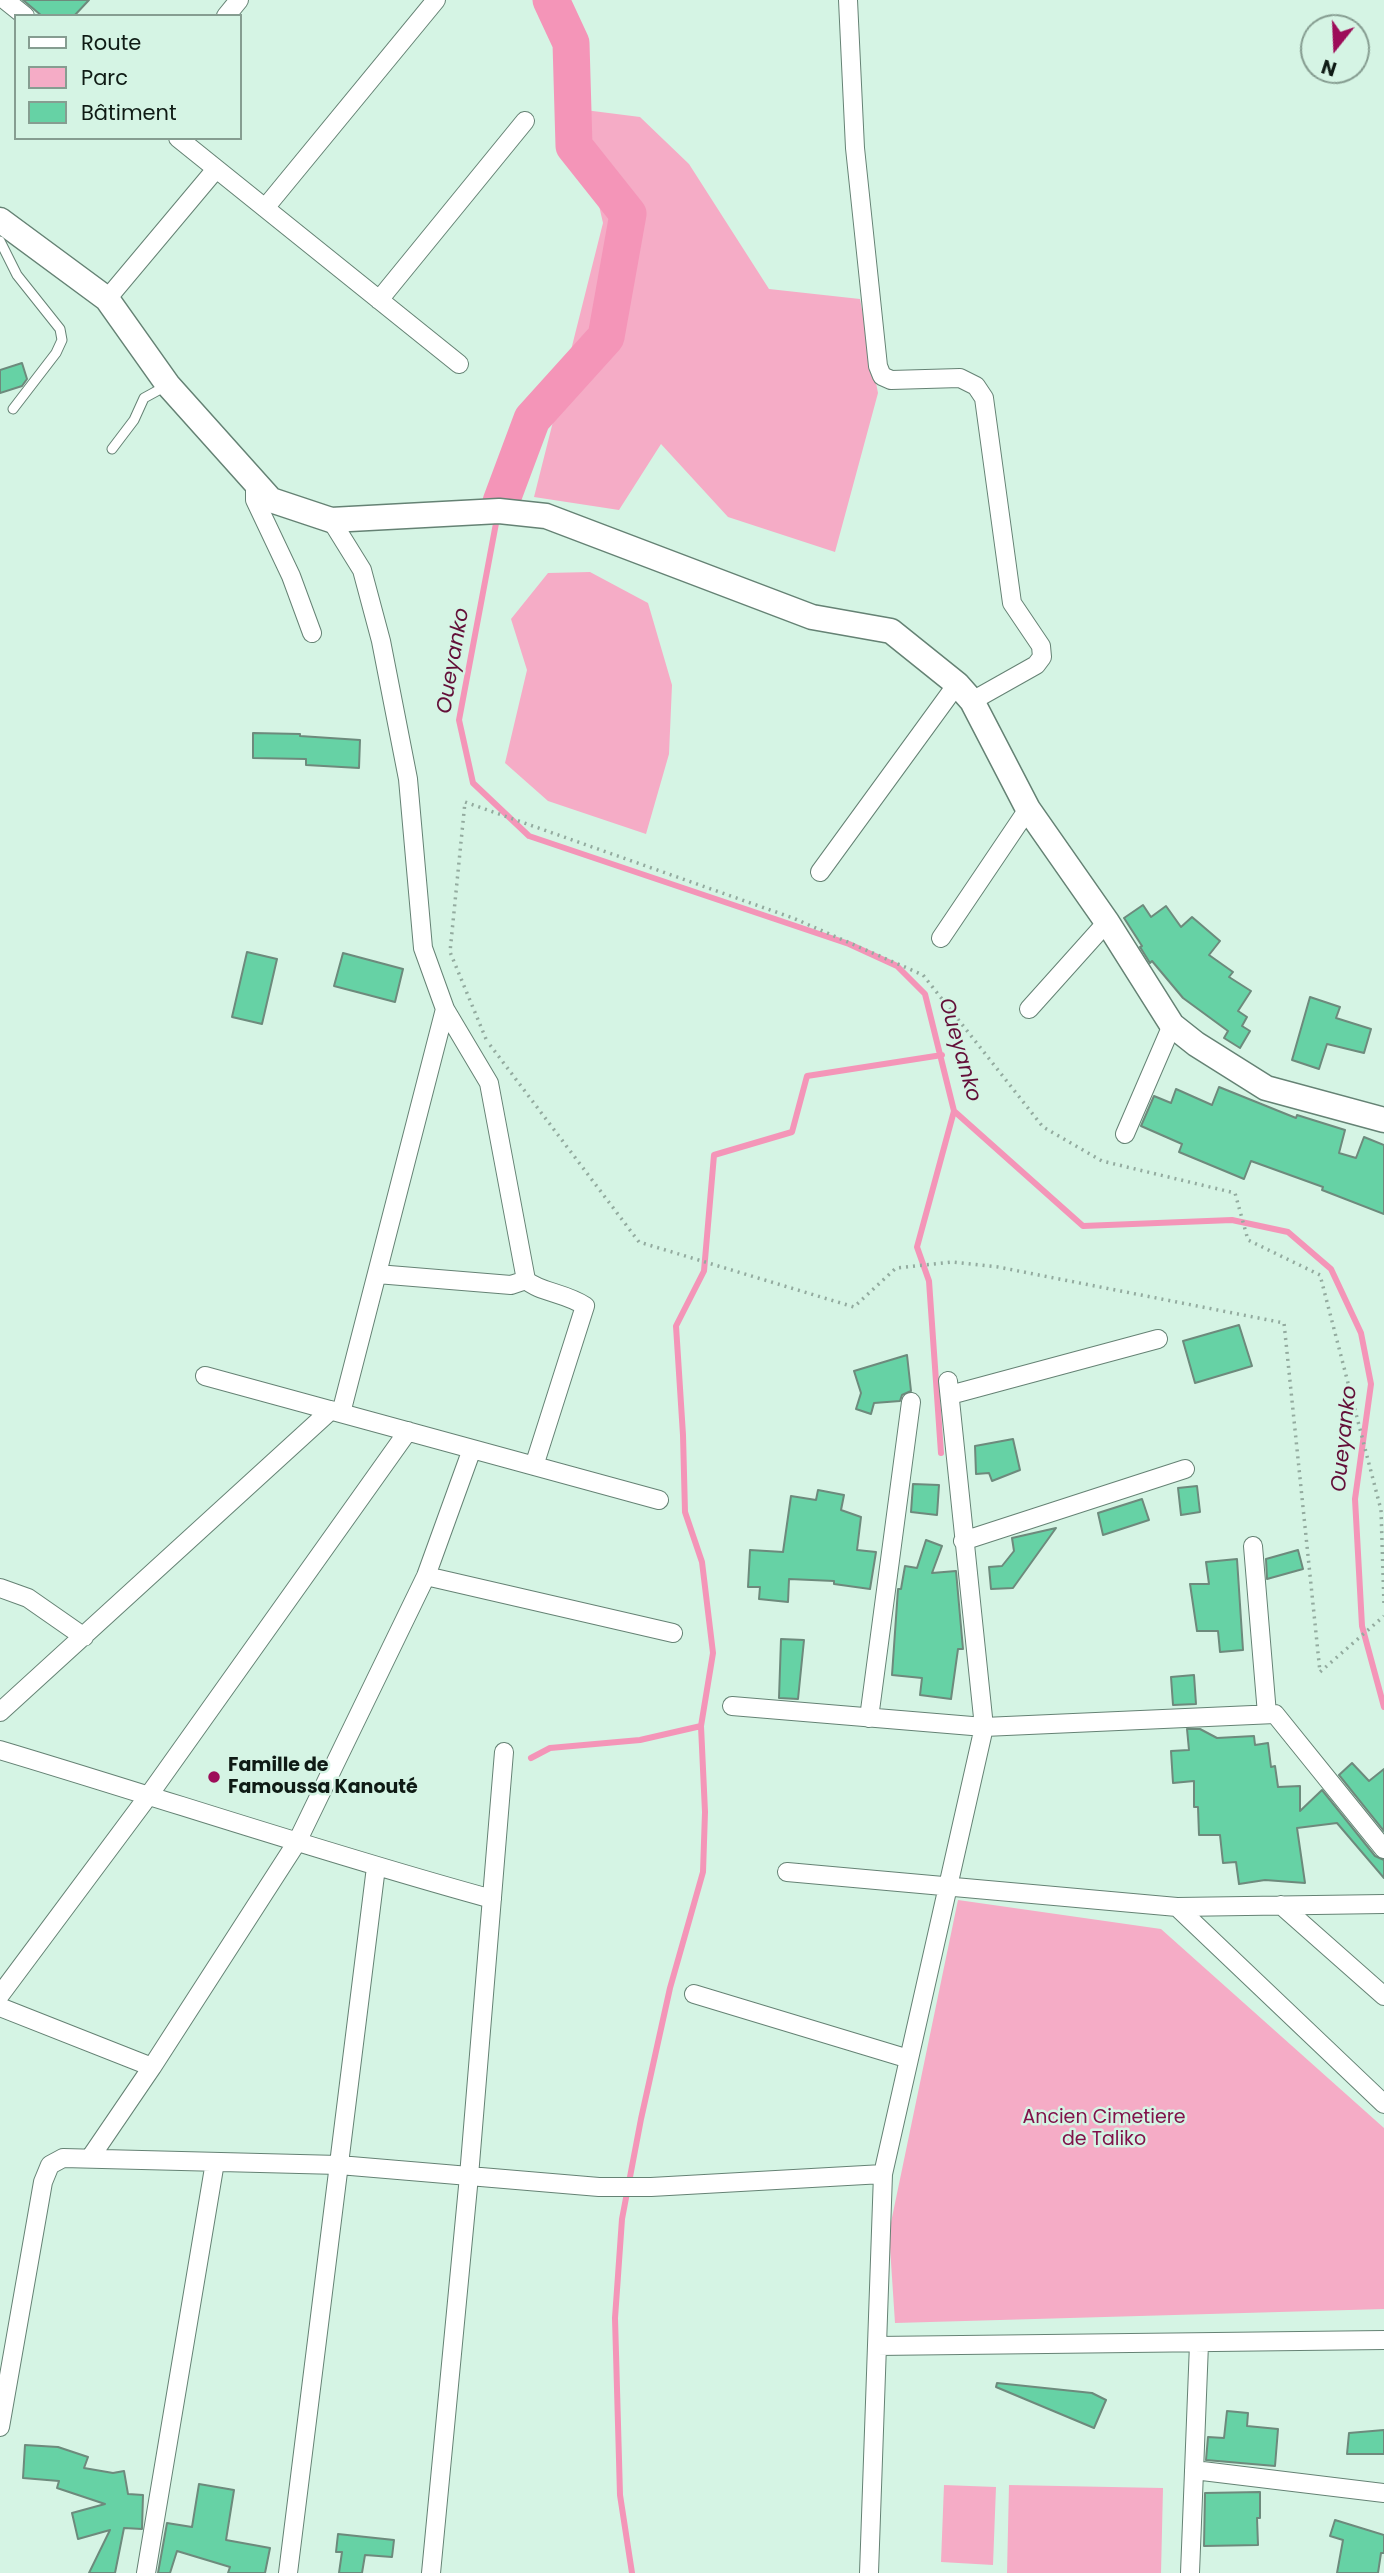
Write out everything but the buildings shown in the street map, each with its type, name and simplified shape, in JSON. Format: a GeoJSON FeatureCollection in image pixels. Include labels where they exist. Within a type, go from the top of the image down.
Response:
{"type":"FeatureCollection","features":[{"type":"Feature","properties":{"kind":"street"},"geometry":{"type":"LineString","coordinates":[[5,0],[22,14]]}},
{"type":"Feature","properties":{"kind":"street"},"geometry":{"type":"LineString","coordinates":[[228,14],[239,0]]}},
{"type":"Feature","properties":{"kind":"street"},"geometry":{"type":"LineString","coordinates":[[265,208],[436,0]]}},
{"type":"Feature","properties":{"kind":"street"},"geometry":{"type":"LineString","coordinates":[[820,872],[965,692],[1036,666],[1042,657],[1041,646],[1012,603],[984,398],[976,386],[960,378],[891,380],[882,376],[878,366],[855,148],[848,0]]}},
{"type":"Feature","properties":{"kind":"street"},"geometry":{"type":"LineString","coordinates":[[379,300],[525,121]]}},
{"type":"Feature","properties":{"kind":"street"},"geometry":{"type":"LineString","coordinates":[[180,140],[459,364]]}},
{"type":"Feature","properties":{"kind":"street"},"geometry":{"type":"LineString","coordinates":[[107,299],[216,169]]}},
{"type":"Feature","properties":{"kind":"street"},"geometry":{"type":"LineString","coordinates":[[0,220],[107,299],[168,385],[271,500],[331,520],[499,511],[546,516],[812,617],[891,631],[965,692],[1028,809],[1107,922],[1172,1025],[1196,1044],[1266,1088],[1384,1120]]}},
{"type":"Feature","properties":{"kind":"street"},"geometry":{"type":"LineString","coordinates":[[255,483],[255,500],[291,576],[312,633]]}},
{"type":"Feature","properties":{"kind":"street"},"geometry":{"type":"LineString","coordinates":[[331,520],[362,570],[381,641],[408,779],[423,948],[446,1009],[489,1083],[526,1279],[531,1284],[572,1297],[585,1306],[534,1466]]}},
{"type":"Feature","properties":{"kind":"street"},"geometry":{"type":"LineString","coordinates":[[942,938],[1028,809]]}},
{"type":"Feature","properties":{"kind":"street"},"geometry":{"type":"LineString","coordinates":[[1029,1009],[1107,922]]}},
{"type":"Feature","properties":{"kind":"street"},"geometry":{"type":"LineString","coordinates":[[0,1712],[336,1411],[377,1274],[446,1009]]}},
{"type":"Feature","properties":{"kind":"street"},"geometry":{"type":"LineString","coordinates":[[1125,1134],[1172,1025]]}},
{"type":"Feature","properties":{"kind":"street"},"geometry":{"type":"LineString","coordinates":[[377,1274],[511,1285],[526,1279]]}},
{"type":"Feature","properties":{"kind":"street"},"geometry":{"type":"LineString","coordinates":[[869,2573],[883,2174],[984,1727],[949,1388],[1158,1339]]}},
{"type":"Feature","properties":{"kind":"street"},"geometry":{"type":"LineString","coordinates":[[205,1376],[659,1500]]}},
{"type":"Feature","properties":{"kind":"street"},"geometry":{"type":"LineString","coordinates":[[869,1718],[911,1402]]}},
{"type":"Feature","properties":{"kind":"street"},"geometry":{"type":"LineString","coordinates":[[0,1995],[149,1795],[408,1431]]}},
{"type":"Feature","properties":{"kind":"street"},"geometry":{"type":"LineString","coordinates":[[90,2158],[297,1842],[426,1576],[472,1449]]}},
{"type":"Feature","properties":{"kind":"street"},"geometry":{"type":"LineString","coordinates":[[963,1541],[1185,1469]]}},
{"type":"Feature","properties":{"kind":"street"},"geometry":{"type":"LineString","coordinates":[[1253,1546],[1267,1714]]}},
{"type":"Feature","properties":{"kind":"street"},"geometry":{"type":"LineString","coordinates":[[426,1576],[673,1633]]}},
{"type":"Feature","properties":{"kind":"street"},"geometry":{"type":"LineString","coordinates":[[0,1588],[28,1598],[84,1637]]}},
{"type":"Feature","properties":{"kind":"street"},"geometry":{"type":"LineString","coordinates":[[732,1706],[984,1727],[1275,1714],[1384,1849]]}},
{"type":"Feature","properties":{"kind":"street"},"geometry":{"type":"LineString","coordinates":[[0,1750],[376,1867],[492,1899]]}},
{"type":"Feature","properties":{"kind":"street"},"geometry":{"type":"LineString","coordinates":[[431,2573],[469,2176],[504,1752]]}},
{"type":"Feature","properties":{"kind":"street"},"geometry":{"type":"LineString","coordinates":[[288,2573],[376,1867]]}},
{"type":"Feature","properties":{"kind":"street"},"geometry":{"type":"LineString","coordinates":[[787,1872],[1177,1907],[1384,1904]]}},
{"type":"Feature","properties":{"kind":"street"},"geometry":{"type":"LineString","coordinates":[[1281,1905],[1384,1996]]}},
{"type":"Feature","properties":{"kind":"street"},"geometry":{"type":"LineString","coordinates":[[1177,1907],[1384,2104]]}},
{"type":"Feature","properties":{"kind":"street"},"geometry":{"type":"LineString","coordinates":[[694,1994],[909,2059]]}},
{"type":"Feature","properties":{"kind":"street"},"geometry":{"type":"LineString","coordinates":[[0,2007],[152,2067]]}},
{"type":"Feature","properties":{"kind":"street"},"geometry":{"type":"LineString","coordinates":[[0,2427],[7,2348],[43,2182],[50,2165],[64,2158],[339,2165],[599,2187],[651,2187],[883,2174]]}},
{"type":"Feature","properties":{"kind":"street"},"geometry":{"type":"LineString","coordinates":[[146,2573],[215,2162]]}},
{"type":"Feature","properties":{"kind":"street"},"geometry":{"type":"LineString","coordinates":[[877,2346],[1384,2340]]}},
{"type":"Feature","properties":{"kind":"street"},"geometry":{"type":"LineString","coordinates":[[1190,2573],[1199,2344]]}},
{"type":"Feature","properties":{"kind":"street"},"geometry":{"type":"LineString","coordinates":[[1194,2470],[1384,2493]]}},
{"type":"Feature","properties":{"kind":"lane"},"geometry":{"type":"LineString","coordinates":[[0,241],[17,275],[60,329],[62,340],[56,353],[13,409]]}},
{"type":"Feature","properties":{"kind":"lane"},"geometry":{"type":"LineString","coordinates":[[111,449],[134,420],[144,398],[168,385]]}},
{"type":"Feature","properties":{"kind":"path"},"geometry":{"type":"LineString","coordinates":[[1384,1605],[1381,1510],[1320,1275],[1248,1240],[1236,1193],[1102,1161],[1043,1127],[923,975],[793,918],[465,802],[450,952],[487,1041],[639,1242],[854,1307],[896,1268],[952,1262],[998,1267],[1284,1322],[1321,1672],[1384,1616]]}},
{"type":"Feature","properties":{"kind":"green space"},"geometry":{"type":"Polygon","coordinates":[[[577,109],[640,117],[689,164],[769,289],[860,299],[878,393],[835,552],[728,517],[661,444],[619,510],[534,497],[603,223],[577,109]]]}},
{"type":"Feature","properties":{"kind":"green space"},"geometry":{"type":"Polygon","coordinates":[[[590,572],[648,603],[672,685],[669,754],[646,834],[548,801],[505,763],[527,670],[511,619],[548,573],[590,572]]]}},
{"type":"Feature","properties":{"kind":"green space","name":"Ancien Cimetiere de Taliko"},"geometry":{"type":"Polygon","coordinates":[[[958,1900],[1161,1929],[1384,2128],[1384,2309],[895,2323],[889,2232],[958,1900]]]}},
{"type":"Feature","properties":{"kind":"green space"},"geometry":{"type":"Polygon","coordinates":[[[944,2485],[996,2487],[993,2565],[941,2562],[944,2485]]]}},
{"type":"Feature","properties":{"kind":"green space"},"geometry":{"type":"Polygon","coordinates":[[[1009,2485],[1163,2488],[1161,2573],[1007,2573],[1009,2485]]]}},
{"type":"Feature","properties":{"kind":"waterway"},"geometry":{"type":"LineString","coordinates":[[501,502],[532,419],[606,337],[628,214],[574,146],[571,43],[551,0]]}},
{"type":"Feature","properties":{"kind":"waterway","name":"Oueyanko"},"geometry":{"type":"LineString","coordinates":[[497,518],[459,720],[473,783],[529,836],[849,944],[897,966],[925,994],[954,1111],[1083,1226],[1232,1220],[1288,1232],[1331,1269],[1361,1333],[1371,1384],[1355,1499],[1362,1626],[1384,1707]]}},
{"type":"Feature","properties":{"kind":"waterway"},"geometry":{"type":"LineString","coordinates":[[632,2573],[620,2495],[615,2318],[622,2219],[670,1988],[703,1872],[705,1812],[701,1726],[713,1653],[702,1562],[685,1512],[676,1326],[704,1271],[714,1155],[792,1132],[807,1076],[942,1055]]}},
{"type":"Feature","properties":{"kind":"waterway"},"geometry":{"type":"LineString","coordinates":[[941,1453],[929,1281],[917,1247],[954,1111]]}},
{"type":"Feature","properties":{"kind":"waterway"},"geometry":{"type":"LineString","coordinates":[[531,1758],[550,1748],[640,1740],[701,1726]]}},
{"type":"Feature","properties":{"kind":"place","name":"Famille de Famoussa Kanouté"},"geometry":{"type":"Point","coordinates":[214,1777]}}]}
